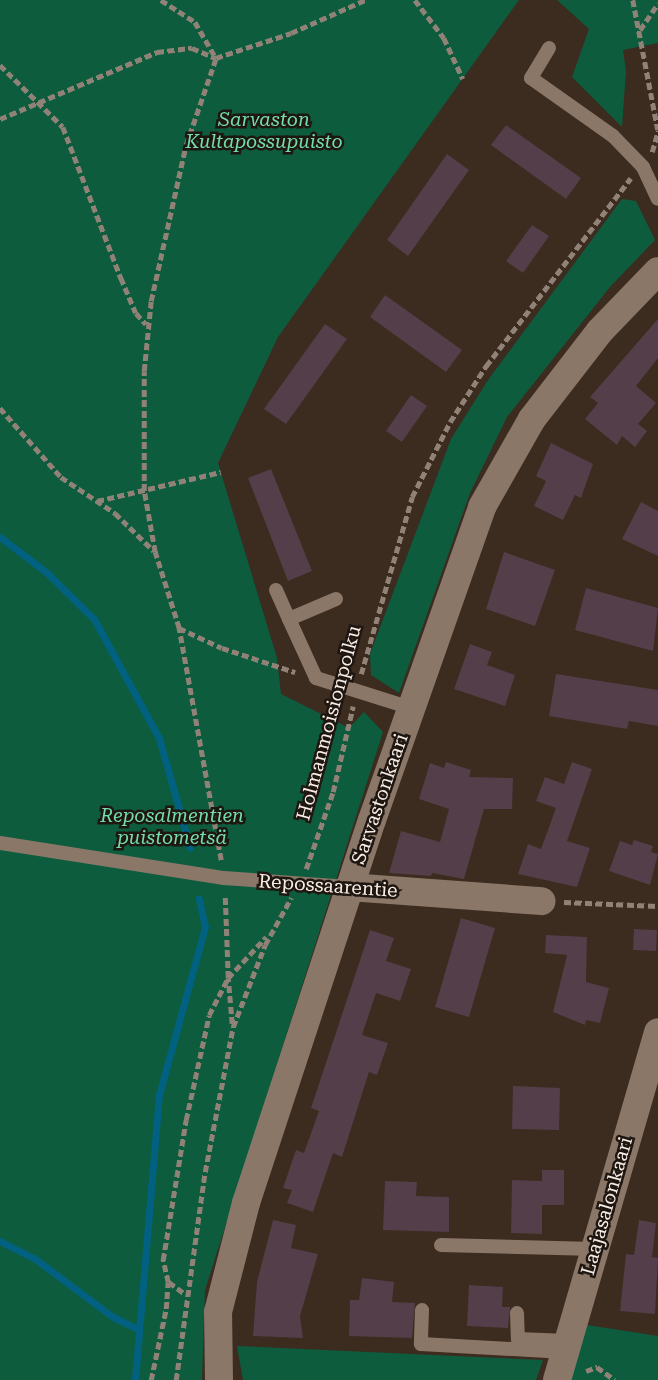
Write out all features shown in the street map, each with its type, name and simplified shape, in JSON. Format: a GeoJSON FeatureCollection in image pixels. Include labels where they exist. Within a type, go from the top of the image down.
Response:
{"type":"FeatureCollection","features":[{"type":"Feature","properties":{"kind":"street","name":"Sarvastonkaari"},"geometry":{"type":"LineString","coordinates":[[219,1380],[218,1312],[226,1273],[349,887],[470,539],[502,465],[600,331],[658,271]]}},
{"type":"Feature","properties":{"kind":"street","name":"Repossaarentie"},"geometry":{"type":"LineString","coordinates":[[349,887],[541,901]]}},
{"type":"Feature","properties":{"kind":"street","name":"Laajasalonkaari"},"geometry":{"type":"LineString","coordinates":[[557,1380],[658,1032]]}},
{"type":"Feature","properties":{"kind":"lane"},"geometry":{"type":"LineString","coordinates":[[549,48],[531,78],[603,129],[643,167],[658,199]]}},
{"type":"Feature","properties":{"kind":"lane"},"geometry":{"type":"LineString","coordinates":[[276,590],[316,678],[411,708]]}},
{"type":"Feature","properties":{"kind":"lane"},"geometry":{"type":"LineString","coordinates":[[289,620],[336,599]]}},
{"type":"Feature","properties":{"kind":"lane","name":"Repossaarentie"},"geometry":{"type":"LineString","coordinates":[[0,843],[224,878],[298,887],[349,887]]}},
{"type":"Feature","properties":{"kind":"lane"},"geometry":{"type":"LineString","coordinates":[[441,1245],[595,1249]]}},
{"type":"Feature","properties":{"kind":"lane"},"geometry":{"type":"LineString","coordinates":[[422,1310],[421,1344],[566,1346]]}},
{"type":"Feature","properties":{"kind":"lane"},"geometry":{"type":"LineString","coordinates":[[517,1313],[518,1339],[566,1346]]}},
{"type":"Feature","properties":{"kind":"path"},"geometry":{"type":"LineString","coordinates":[[161,0],[195,22],[216,58],[175,184],[147,325],[144,491],[155,552],[179,628],[224,878],[233,1027]]}},
{"type":"Feature","properties":{"kind":"path"},"geometry":{"type":"LineString","coordinates":[[0,119],[157,52],[192,48],[216,58],[291,33],[365,0]]}},
{"type":"Feature","properties":{"kind":"path"},"geometry":{"type":"LineString","coordinates":[[415,0],[443,37],[463,79]]}},
{"type":"Feature","properties":{"kind":"path"},"geometry":{"type":"LineString","coordinates":[[633,0],[658,130]]}},
{"type":"Feature","properties":{"kind":"path"},"geometry":{"type":"LineString","coordinates":[[640,31],[658,3]]}},
{"type":"Feature","properties":{"kind":"path"},"geometry":{"type":"LineString","coordinates":[[0,65],[42,103],[63,127],[121,278],[136,313],[147,325]]}},
{"type":"Feature","properties":{"kind":"path","name":"Holmanmoisionpolku"},"geometry":{"type":"LineString","coordinates":[[176,1380],[186,1295],[233,1027],[270,934],[298,887],[333,792],[357,690],[412,497],[450,422],[494,355],[622,187],[643,167]]}},
{"type":"Feature","properties":{"kind":"path"},"geometry":{"type":"LineString","coordinates":[[0,408],[61,477],[137,531],[155,552]]}},
{"type":"Feature","properties":{"kind":"path"},"geometry":{"type":"LineString","coordinates":[[97,501],[221,472]]}},
{"type":"Feature","properties":{"kind":"path"},"geometry":{"type":"LineString","coordinates":[[179,628],[222,648],[316,678]]}},
{"type":"Feature","properties":{"kind":"path"},"geometry":{"type":"LineString","coordinates":[[541,901],[658,906]]}},
{"type":"Feature","properties":{"kind":"path"},"geometry":{"type":"LineString","coordinates":[[151,1380],[168,1282],[163,1260],[186,1120],[209,1015],[228,978],[270,934]]}},
{"type":"Feature","properties":{"kind":"path"},"geometry":{"type":"LineString","coordinates":[[168,1282],[186,1295]]}},
{"type":"Feature","properties":{"kind":"green space"},"geometry":{"type":"Polygon","coordinates":[[[0,0],[519,0],[278,337],[218,463],[277,658],[281,694],[349,728],[364,712],[383,732],[205,1290],[202,1380],[0,1380],[0,0]]]}},
{"type":"Feature","properties":{"kind":"green space"},"geometry":{"type":"Polygon","coordinates":[[[557,0],[658,0],[658,43],[623,50],[626,71],[622,127],[572,77],[589,29],[557,0]]]}},
{"type":"Feature","properties":{"kind":"green space"},"geometry":{"type":"Polygon","coordinates":[[[622,199],[636,201],[655,240],[610,287],[507,417],[470,493],[399,693],[371,675],[370,654],[451,439],[488,380],[622,199]]]}},
{"type":"Feature","properties":{"kind":"green space"},"geometry":{"type":"Polygon","coordinates":[[[581,1324],[658,1336],[658,1380],[566,1380],[581,1324]]]}},
{"type":"Feature","properties":{"kind":"green space"},"geometry":{"type":"Polygon","coordinates":[[[237,1346],[543,1360],[536,1380],[243,1380],[237,1346]]]}},
{"type":"Feature","properties":{"kind":"building"},"geometry":{"type":"Polygon","coordinates":[[[506,125],[581,178],[566,199],[491,145],[506,125]]]}},
{"type":"Feature","properties":{"kind":"building"},"geometry":{"type":"Polygon","coordinates":[[[447,154],[469,170],[408,256],[387,240],[447,154]]]}},
{"type":"Feature","properties":{"kind":"building"},"geometry":{"type":"Polygon","coordinates":[[[532,225],[549,236],[523,273],[506,261],[532,225]]]}},
{"type":"Feature","properties":{"kind":"building"},"geometry":{"type":"Polygon","coordinates":[[[385,295],[462,350],[446,372],[370,317],[385,295]]]}},
{"type":"Feature","properties":{"kind":"building"},"geometry":{"type":"Polygon","coordinates":[[[658,319],[658,358],[636,386],[656,403],[638,424],[647,431],[635,447],[622,436],[617,445],[585,419],[598,403],[590,397],[658,319]]]}},
{"type":"Feature","properties":{"kind":"building"},"geometry":{"type":"Polygon","coordinates":[[[325,324],[347,339],[286,424],[264,409],[325,324]]]}},
{"type":"Feature","properties":{"kind":"building"},"geometry":{"type":"Polygon","coordinates":[[[411,395],[427,406],[402,442],[386,431],[411,395]]]}},
{"type":"Feature","properties":{"kind":"building"},"geometry":{"type":"Polygon","coordinates":[[[551,443],[593,464],[581,498],[575,495],[563,520],[534,506],[546,481],[536,476],[551,443]]]}},
{"type":"Feature","properties":{"kind":"building"},"geometry":{"type":"Polygon","coordinates":[[[271,469],[312,571],[288,581],[248,478],[271,469]]]}},
{"type":"Feature","properties":{"kind":"building"},"geometry":{"type":"Polygon","coordinates":[[[641,502],[658,511],[658,556],[622,539],[641,502]]]}},
{"type":"Feature","properties":{"kind":"building"},"geometry":{"type":"Polygon","coordinates":[[[504,552],[555,570],[535,626],[486,609],[504,552]]]}},
{"type":"Feature","properties":{"kind":"building"},"geometry":{"type":"Polygon","coordinates":[[[586,588],[658,608],[653,651],[575,630],[586,588]]]}},
{"type":"Feature","properties":{"kind":"building"},"geometry":{"type":"Polygon","coordinates":[[[470,644],[492,652],[487,665],[515,675],[505,706],[454,689],[470,644]]]}},
{"type":"Feature","properties":{"kind":"building"},"geometry":{"type":"Polygon","coordinates":[[[556,674],[658,690],[658,726],[629,721],[627,729],[549,716],[556,674]]]}},
{"type":"Feature","properties":{"kind":"building"},"geometry":{"type":"Polygon","coordinates":[[[446,762],[471,770],[469,777],[513,778],[512,809],[484,809],[464,879],[432,873],[431,876],[389,873],[401,831],[440,842],[449,809],[419,799],[430,763],[444,768],[446,762]]]}},
{"type":"Feature","properties":{"kind":"building"},"geometry":{"type":"Polygon","coordinates":[[[572,762],[592,769],[567,841],[590,848],[577,887],[518,874],[528,844],[541,849],[556,808],[536,801],[545,777],[564,784],[572,762]]]}},
{"type":"Feature","properties":{"kind":"building"},"geometry":{"type":"Polygon","coordinates":[[[634,840],[653,846],[651,852],[658,854],[650,885],[609,871],[620,841],[632,845],[634,840]]]}},
{"type":"Feature","properties":{"kind":"building"},"geometry":{"type":"Polygon","coordinates":[[[461,918],[495,928],[469,1017],[435,1007],[461,918]]]}},
{"type":"Feature","properties":{"kind":"building"},"geometry":{"type":"Polygon","coordinates":[[[634,929],[657,930],[656,951],[633,950],[634,929]]]}},
{"type":"Feature","properties":{"kind":"building"},"geometry":{"type":"Polygon","coordinates":[[[370,930],[394,938],[386,961],[411,969],[400,1001],[376,993],[362,1035],[388,1043],[377,1075],[369,1072],[342,1157],[333,1153],[313,1212],[287,1203],[292,1190],[283,1188],[296,1150],[304,1153],[319,1111],[311,1108],[370,930]]]}},
{"type":"Feature","properties":{"kind":"building"},"geometry":{"type":"Polygon","coordinates":[[[546,935],[587,937],[586,982],[609,988],[600,1023],[586,1020],[585,1025],[553,1012],[567,955],[545,953],[546,935]]]}},
{"type":"Feature","properties":{"kind":"building"},"geometry":{"type":"Polygon","coordinates":[[[513,1086],[560,1088],[559,1130],[512,1129],[513,1086]]]}},
{"type":"Feature","properties":{"kind":"building"},"geometry":{"type":"Polygon","coordinates":[[[542,1170],[564,1170],[564,1205],[542,1205],[542,1234],[511,1233],[512,1180],[542,1181],[542,1170]]]}},
{"type":"Feature","properties":{"kind":"building"},"geometry":{"type":"Polygon","coordinates":[[[385,1181],[417,1182],[416,1196],[449,1197],[449,1232],[383,1230],[385,1181]]]}},
{"type":"Feature","properties":{"kind":"building"},"geometry":{"type":"Polygon","coordinates":[[[273,1220],[296,1225],[291,1248],[318,1254],[300,1316],[303,1338],[253,1336],[257,1282],[273,1220]]]}},
{"type":"Feature","properties":{"kind":"building"},"geometry":{"type":"Polygon","coordinates":[[[639,1220],[656,1223],[652,1257],[658,1258],[655,1314],[620,1311],[626,1254],[634,1255],[639,1220]]]}},
{"type":"Feature","properties":{"kind":"building"},"geometry":{"type":"Polygon","coordinates":[[[362,1278],[394,1282],[392,1302],[415,1303],[412,1338],[349,1336],[350,1300],[359,1300],[362,1278]]]}},
{"type":"Feature","properties":{"kind":"building"},"geometry":{"type":"Polygon","coordinates":[[[469,1285],[503,1287],[502,1307],[510,1307],[508,1328],[467,1326],[469,1285]]]}},
{"type":"Feature","properties":{"kind":"waterway"},"geometry":{"type":"LineString","coordinates":[[0,537],[46,572],[94,619],[159,738],[190,848]]}},
{"type":"Feature","properties":{"kind":"waterway"},"geometry":{"type":"LineString","coordinates":[[135,1380],[159,1095],[205,927],[199,899]]}},
{"type":"Feature","properties":{"kind":"waterway"},"geometry":{"type":"LineString","coordinates":[[0,1241],[34,1258],[113,1317],[136,1328]]}},
{"type":"Feature","properties":{"kind":"park label","name":"Sarvaston Kultapossupuisto"},"geometry":{"type":"Point","coordinates":[264,131]}},
{"type":"Feature","properties":{"kind":"park label","name":"Reposalmentien puistometsä"},"geometry":{"type":"Point","coordinates":[172,827]}}]}
